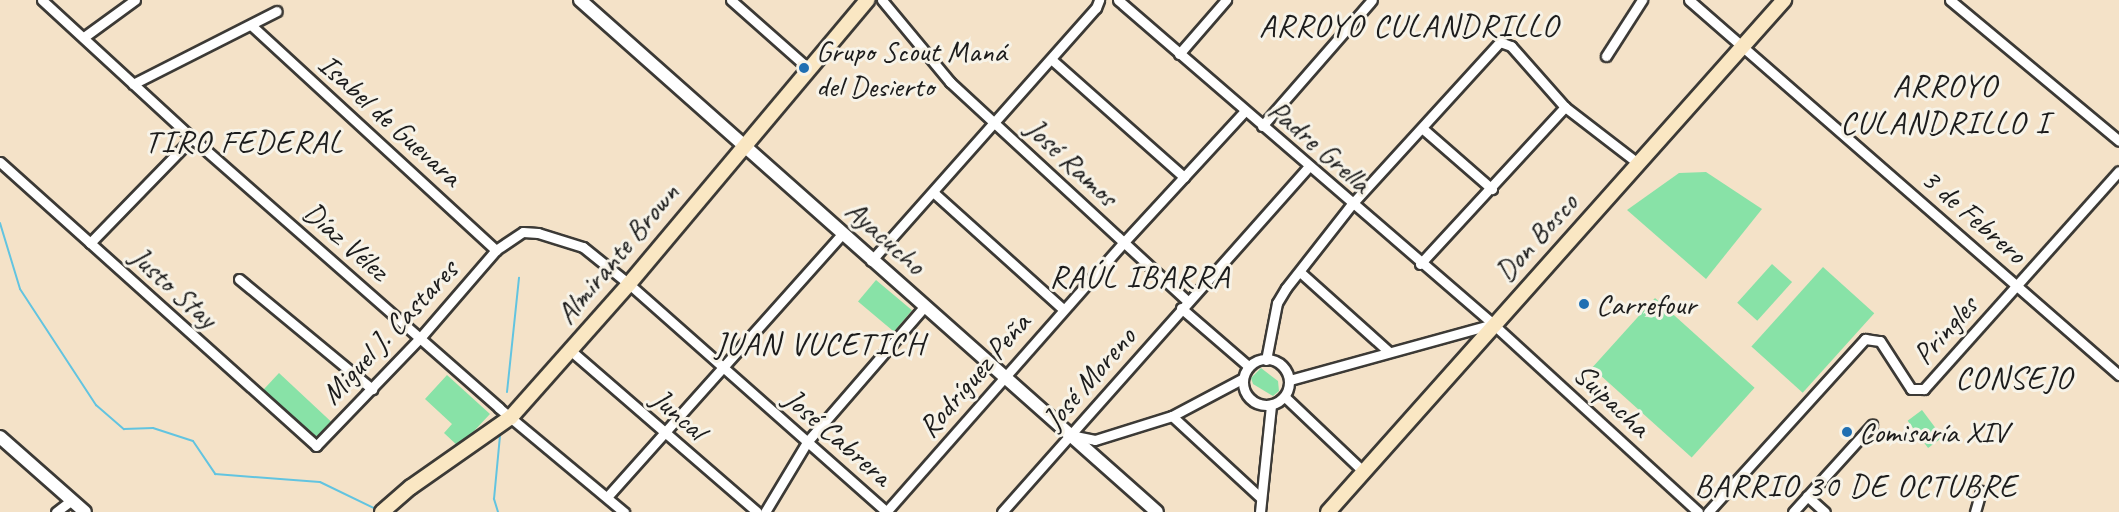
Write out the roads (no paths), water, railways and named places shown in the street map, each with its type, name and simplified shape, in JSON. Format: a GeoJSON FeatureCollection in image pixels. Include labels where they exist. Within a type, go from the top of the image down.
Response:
{"type":"FeatureCollection","features":[{"type":"Feature","properties":{"kind":"main road","name":"Don Bosco"},"geometry":{"type":"LineString","coordinates":[[1328,512],[1493,324],[1784,0]]}},
{"type":"Feature","properties":{"kind":"main road","name":"Almirante Brown"},"geometry":{"type":"LineString","coordinates":[[386,508],[512,417],[629,284],[743,144],[809,69],[862,1]]}},
{"type":"Feature","properties":{"kind":"street","name":"Díaz Vélez"},"geometry":{"type":"LineString","coordinates":[[42,0],[192,138],[420,338],[624,512]]}},
{"type":"Feature","properties":{"kind":"street"},"geometry":{"type":"LineString","coordinates":[[84,37],[135,0]]}},
{"type":"Feature","properties":{"kind":"street","name":"Ayacucho"},"geometry":{"type":"LineString","coordinates":[[580,0],[843,233],[871,261],[1072,435],[1152,510]]}},
{"type":"Feature","properties":{"kind":"street"},"geometry":{"type":"LineString","coordinates":[[731,0],[809,69]]}},
{"type":"Feature","properties":{"kind":"street","name":"José Ramos"},"geometry":{"type":"LineString","coordinates":[[882,0],[914,34],[951,82],[1123,243],[1247,365]]}},
{"type":"Feature","properties":{"kind":"street"},"geometry":{"type":"LineString","coordinates":[[871,261],[1051,59],[1099,0]]}},
{"type":"Feature","properties":{"kind":"street","name":"Padre Grella"},"geometry":{"type":"LineString","coordinates":[[1118,0],[1351,205],[1493,324]]}},
{"type":"Feature","properties":{"kind":"street"},"geometry":{"type":"LineString","coordinates":[[1179,54],[1226,0]]}},
{"type":"Feature","properties":{"kind":"street"},"geometry":{"type":"LineString","coordinates":[[1262,126],[1372,0]]}},
{"type":"Feature","properties":{"kind":"street"},"geometry":{"type":"LineString","coordinates":[[1606,56],[1642,0]]}},
{"type":"Feature","properties":{"kind":"street","name":"3 de Febrero"},"geometry":{"type":"LineString","coordinates":[[1689,0],[2117,369]]}},
{"type":"Feature","properties":{"kind":"street"},"geometry":{"type":"LineString","coordinates":[[1950,0],[2119,141]]}},
{"type":"Feature","properties":{"kind":"street"},"geometry":{"type":"LineString","coordinates":[[133,84],[277,11]]}},
{"type":"Feature","properties":{"kind":"street","name":"Isabel de Guevara"},"geometry":{"type":"LineString","coordinates":[[251,25],[496,250]]}},
{"type":"Feature","properties":{"kind":"street"},"geometry":{"type":"LineString","coordinates":[[1266,360],[1277,303],[1351,205],[1500,42],[1511,46],[1565,106],[1639,164]]}},
{"type":"Feature","properties":{"kind":"street"},"geometry":{"type":"LineString","coordinates":[[1051,59],[1184,177]]}},
{"type":"Feature","properties":{"kind":"street"},"geometry":{"type":"LineString","coordinates":[[1420,264],[1492,189],[1565,106]]}},
{"type":"Feature","properties":{"kind":"street","name":"Rodríguez Peña"},"geometry":{"type":"LineString","coordinates":[[886,512],[1063,309],[1245,111]]}},
{"type":"Feature","properties":{"kind":"street"},"geometry":{"type":"LineString","coordinates":[[1422,128],[1492,189]]}},
{"type":"Feature","properties":{"kind":"street"},"geometry":{"type":"LineString","coordinates":[[90,243],[192,138]]}},
{"type":"Feature","properties":{"kind":"street","name":"Justo Stay"},"geometry":{"type":"LineString","coordinates":[[0,162],[316,446]]}},
{"type":"Feature","properties":{"kind":"street","name":"José Moreno"},"geometry":{"type":"LineString","coordinates":[[1002,512],[1072,435],[1184,304],[1308,167]]}},
{"type":"Feature","properties":{"kind":"street","name":"Pringles"},"geometry":{"type":"LineString","coordinates":[[1708,512],[1865,339],[1880,341],[1904,382],[1919,392],[2119,171]]}},
{"type":"Feature","properties":{"kind":"street"},"geometry":{"type":"LineString","coordinates":[[933,192],[1063,309]]}},
{"type":"Feature","properties":{"kind":"street","name":"José Cabrera"},"geometry":{"type":"LineString","coordinates":[[496,250],[523,232],[538,233],[583,248],[629,284],[886,512]]}},
{"type":"Feature","properties":{"kind":"street"},"geometry":{"type":"LineString","coordinates":[[607,497],[843,233]]}},
{"type":"Feature","properties":{"kind":"street","name":"Miguel J. Castares"},"geometry":{"type":"LineString","coordinates":[[316,446],[420,338],[496,250]]}},
{"type":"Feature","properties":{"kind":"street"},"geometry":{"type":"LineString","coordinates":[[1300,272],[1388,351]]}},
{"type":"Feature","properties":{"kind":"street"},"geometry":{"type":"LineString","coordinates":[[239,279],[372,389]]}},
{"type":"Feature","properties":{"kind":"street"},"geometry":{"type":"LineString","coordinates":[[765,512],[807,442],[925,306]]}},
{"type":"Feature","properties":{"kind":"street"},"geometry":{"type":"LineString","coordinates":[[1290,380],[1388,351],[1493,324]]}},
{"type":"Feature","properties":{"kind":"street","name":"Suipacha"},"geometry":{"type":"LineString","coordinates":[[1493,324],[1698,512]]}},
{"type":"Feature","properties":{"kind":"street","name":"Juncal"},"geometry":{"type":"LineString","coordinates":[[570,350],[663,433],[757,512]]}},
{"type":"Feature","properties":{"kind":"street"},"geometry":{"type":"LineString","coordinates":[[1072,435],[1095,440],[1172,416],[1242,379],[1247,365],[1266,360],[1284,371],[1290,380],[1286,398]]}},
{"type":"Feature","properties":{"kind":"street"},"geometry":{"type":"LineString","coordinates":[[1242,379],[1255,398],[1270,405],[1286,398]]}},
{"type":"Feature","properties":{"kind":"street"},"geometry":{"type":"LineString","coordinates":[[1286,398],[1363,471]]}},
{"type":"Feature","properties":{"kind":"street"},"geometry":{"type":"LineString","coordinates":[[1260,512],[1270,405]]}},
{"type":"Feature","properties":{"kind":"street"},"geometry":{"type":"LineString","coordinates":[[1172,416],[1261,498]]}},
{"type":"Feature","properties":{"kind":"street"},"geometry":{"type":"LineString","coordinates":[[1792,512],[1872,425]]}},
{"type":"Feature","properties":{"kind":"street"},"geometry":{"type":"LineString","coordinates":[[0,437],[85,512]]}},
{"type":"Feature","properties":{"kind":"street"},"geometry":{"type":"LineString","coordinates":[[1975,512],[1981,492]]}},
{"type":"Feature","properties":{"kind":"street"},"geometry":{"type":"LineString","coordinates":[[1807,496],[1825,512]]}},
{"type":"Feature","properties":{"kind":"street"},"geometry":{"type":"LineString","coordinates":[[56,512],[72,500]]}},
{"type":"Feature","properties":{"kind":"waterway"},"geometry":{"type":"LineString","coordinates":[[0,223],[20,289],[96,405],[124,429],[153,428],[193,441],[215,474],[320,482],[378,510]]}},
{"type":"Feature","properties":{"kind":"waterway"},"geometry":{"type":"LineString","coordinates":[[507,392],[519,278]]}},
{"type":"Feature","properties":{"kind":"waterway"},"geometry":{"type":"LineString","coordinates":[[498,512],[494,499],[500,435]]}},
{"type":"Feature","properties":{"kind":"place","name":"Grupo Scout Maná del Desierto"},"geometry":{"type":"Point","coordinates":[804,68]}},
{"type":"Feature","properties":{"kind":"place","name":"Carrefour"},"geometry":{"type":"Point","coordinates":[1584,304]}},
{"type":"Feature","properties":{"kind":"place","name":"Comisaría XIV"},"geometry":{"type":"Point","coordinates":[1847,432]}},
{"type":"Feature","properties":{"kind":"district","name":"ARROYO CULANDRILLO"},"geometry":{"type":"Point","coordinates":[1409,26]}},
{"type":"Feature","properties":{"kind":"district","name":"ARROYO CULANDRILLO I"},"geometry":{"type":"Point","coordinates":[1945,106]}},
{"type":"Feature","properties":{"kind":"district","name":"TIRO FEDERAL"},"geometry":{"type":"Point","coordinates":[244,142]}},
{"type":"Feature","properties":{"kind":"district","name":"RAÚL IBARRA"},"geometry":{"type":"Point","coordinates":[1140,277]}},
{"type":"Feature","properties":{"kind":"district","name":"JUAN VUCETICH"},"geometry":{"type":"Point","coordinates":[820,344]}},
{"type":"Feature","properties":{"kind":"district","name":"CONSEJO"},"geometry":{"type":"Point","coordinates":[2014,378]}},
{"type":"Feature","properties":{"kind":"district","name":"BARRIO 30 DE OCTUBRE"},"geometry":{"type":"Point","coordinates":[1856,486]}}]}
